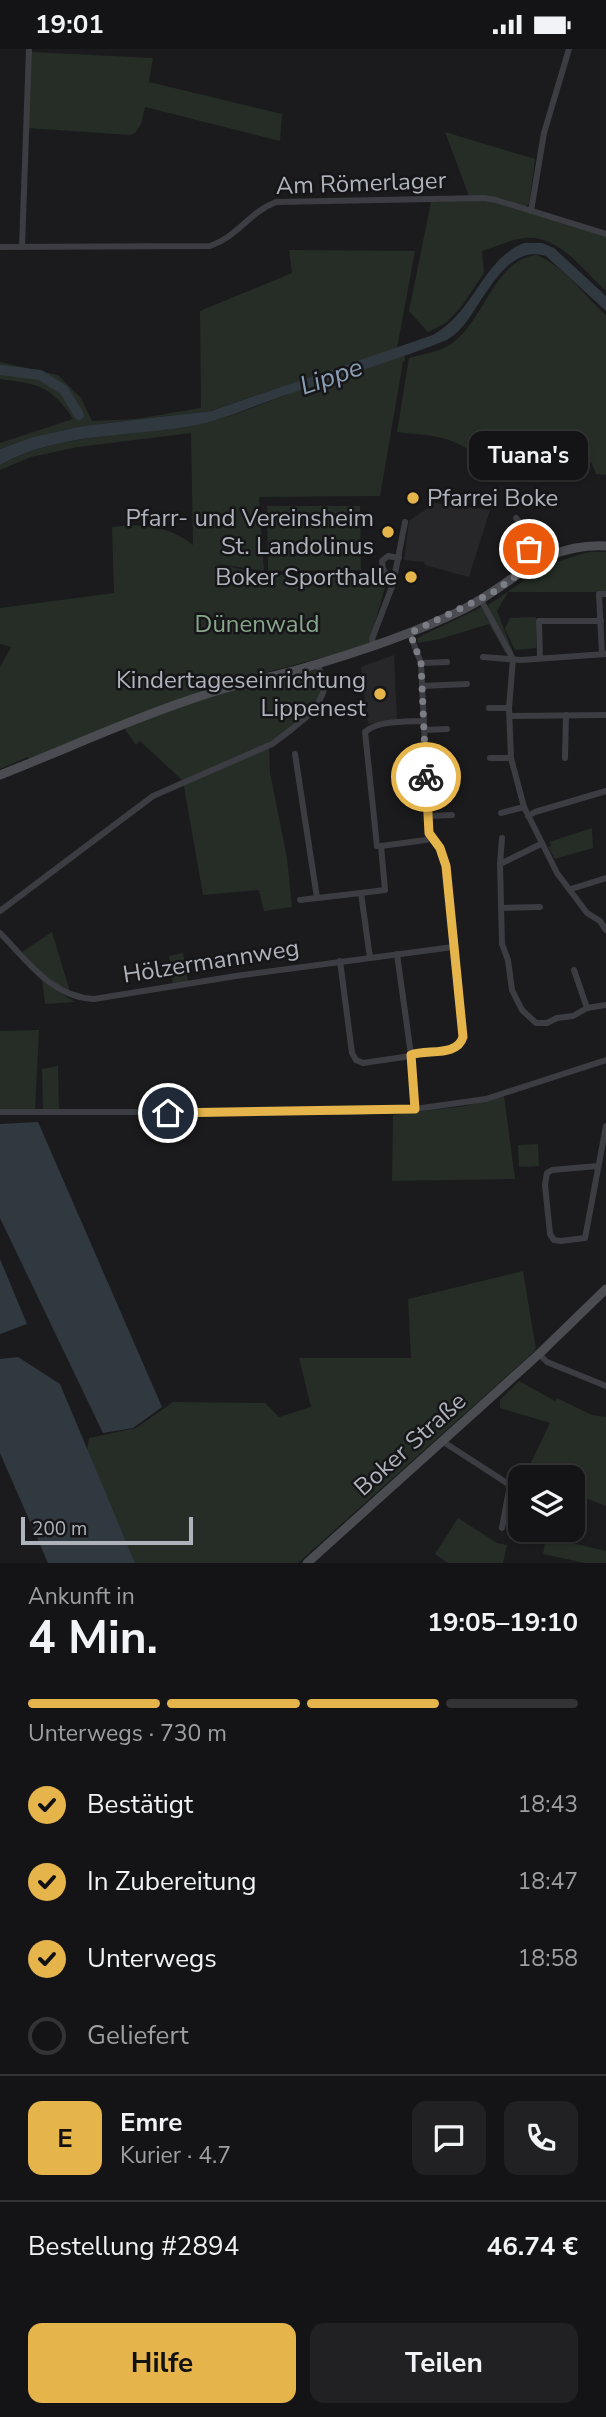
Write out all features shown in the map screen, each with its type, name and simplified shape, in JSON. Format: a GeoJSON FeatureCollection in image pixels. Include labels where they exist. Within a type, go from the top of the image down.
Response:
{"type":"FeatureCollection","features":[{"type":"Feature","properties":{"kind":"main road"},"geometry":{"type":"LineString","coordinates":[[0,775],[156,712],[410,633],[481,600],[539,559],[558,551],[606,546]]}},
{"type":"Feature","properties":{"kind":"main road","name":"Boker Straße"},"geometry":{"type":"LineString","coordinates":[[307,1563],[539,1354],[606,1289]]}},
{"type":"Feature","properties":{"kind":"street"},"geometry":{"type":"LineString","coordinates":[[22,247],[29,49]]}},
{"type":"Feature","properties":{"kind":"street"},"geometry":{"type":"LineString","coordinates":[[531,211],[544,133],[569,49]]}},
{"type":"Feature","properties":{"kind":"street","name":"Am Römerlager"},"geometry":{"type":"LineString","coordinates":[[0,247],[210,246],[226,241],[255,213],[275,202],[484,198],[606,234]]}},
{"type":"Feature","properties":{"kind":"street"},"geometry":{"type":"LineString","coordinates":[[516,518],[532,538],[533,546],[524,560],[527,568]]}},
{"type":"Feature","properties":{"kind":"street"},"geometry":{"type":"LineString","coordinates":[[374,646],[372,639],[393,584],[405,522]]}},
{"type":"Feature","properties":{"kind":"street"},"geometry":{"type":"LineString","coordinates":[[393,584],[383,569],[382,561],[388,555],[399,558]]}},
{"type":"Feature","properties":{"kind":"street"},"geometry":{"type":"LineString","coordinates":[[483,657],[540,659],[604,654],[599,594],[606,594]]}},
{"type":"Feature","properties":{"kind":"street"},"geometry":{"type":"LineString","coordinates":[[481,600],[513,659],[511,758],[524,807],[557,873],[587,913],[600,921],[606,930]]}},
{"type":"Feature","properties":{"kind":"street"},"geometry":{"type":"LineString","coordinates":[[540,659],[539,621],[601,621]]}},
{"type":"Feature","properties":{"kind":"street"},"geometry":{"type":"LineString","coordinates":[[340,961],[352,1053],[356,1060],[363,1062],[454,1049],[463,1041],[446,866],[440,848],[430,837],[421,663],[410,633]]}},
{"type":"Feature","properties":{"kind":"street"},"geometry":{"type":"LineString","coordinates":[[421,663],[447,662]]}},
{"type":"Feature","properties":{"kind":"street"},"geometry":{"type":"LineString","coordinates":[[0,911],[153,796],[272,744],[292,729],[315,710],[323,693],[318,663]]}},
{"type":"Feature","properties":{"kind":"street"},"geometry":{"type":"LineString","coordinates":[[422,685],[467,684]]}},
{"type":"Feature","properties":{"kind":"street"},"geometry":{"type":"LineString","coordinates":[[489,708],[510,712],[606,715]]}},
{"type":"Feature","properties":{"kind":"street"},"geometry":{"type":"LineString","coordinates":[[565,758],[566,715]]}},
{"type":"Feature","properties":{"kind":"street"},"geometry":{"type":"LineString","coordinates":[[300,900],[385,890],[376,847],[365,732],[372,727],[424,721]]}},
{"type":"Feature","properties":{"kind":"street"},"geometry":{"type":"LineString","coordinates":[[424,730],[447,729]]}},
{"type":"Feature","properties":{"kind":"street"},"geometry":{"type":"LineString","coordinates":[[295,754],[317,898]]}},
{"type":"Feature","properties":{"kind":"street"},"geometry":{"type":"LineString","coordinates":[[489,758],[511,758]]}},
{"type":"Feature","properties":{"kind":"street"},"geometry":{"type":"LineString","coordinates":[[426,773],[450,772]]}},
{"type":"Feature","properties":{"kind":"street"},"geometry":{"type":"LineString","coordinates":[[528,816],[606,791]]}},
{"type":"Feature","properties":{"kind":"street"},"geometry":{"type":"LineString","coordinates":[[501,813],[524,807]]}},
{"type":"Feature","properties":{"kind":"street"},"geometry":{"type":"LineString","coordinates":[[428,816],[452,815]]}},
{"type":"Feature","properties":{"kind":"street"},"geometry":{"type":"LineString","coordinates":[[376,847],[426,840],[430,837]]}},
{"type":"Feature","properties":{"kind":"street"},"geometry":{"type":"LineString","coordinates":[[502,838],[502,944],[508,960],[512,990],[530,1019],[536,1023],[547,1023],[557,1018],[573,1016],[587,1008],[606,1005]]}},
{"type":"Feature","properties":{"kind":"street"},"geometry":{"type":"LineString","coordinates":[[500,864],[541,844]]}},
{"type":"Feature","properties":{"kind":"street"},"geometry":{"type":"LineString","coordinates":[[571,889],[606,879]]}},
{"type":"Feature","properties":{"kind":"street"},"geometry":{"type":"LineString","coordinates":[[361,894],[370,958]]}},
{"type":"Feature","properties":{"kind":"street"},"geometry":{"type":"LineString","coordinates":[[502,908],[540,907]]}},
{"type":"Feature","properties":{"kind":"street","name":"Hölzermannweg"},"geometry":{"type":"LineString","coordinates":[[0,933],[53,987],[72,996],[94,999],[340,961],[453,947]]}},
{"type":"Feature","properties":{"kind":"street"},"geometry":{"type":"LineString","coordinates":[[397,954],[411,1055],[415,1109]]}},
{"type":"Feature","properties":{"kind":"street"},"geometry":{"type":"LineString","coordinates":[[574,970],[587,1008]]}},
{"type":"Feature","properties":{"kind":"street"},"geometry":{"type":"LineString","coordinates":[[0,1112],[338,1112],[415,1109],[486,1099],[606,1060]]}},
{"type":"Feature","properties":{"kind":"street"},"geometry":{"type":"LineString","coordinates":[[598,1166],[552,1170],[547,1173],[545,1185],[550,1234],[554,1240],[585,1238],[606,1126]]}},
{"type":"Feature","properties":{"kind":"street"},"geometry":{"type":"LineString","coordinates":[[539,1354],[547,1361],[606,1386]]}},
{"type":"Feature","properties":{"kind":"street"},"geometry":{"type":"LineString","coordinates":[[442,1441],[510,1485],[502,1528]]}},
{"type":"Feature","properties":{"kind":"shaded area"},"geometry":{"type":"Polygon","coordinates":[[[435,503],[490,510],[469,577],[425,565],[424,562],[404,560],[409,521],[435,503]]]}},
{"type":"Feature","properties":{"kind":"shaded area","name":"Kindertageseinrichtung Lippenest"},"geometry":{"type":"Polygon","coordinates":[[[394,655],[397,720],[368,724],[361,667],[394,655]]]}},
{"type":"Feature","properties":{"kind":"green space"},"geometry":{"type":"Polygon","coordinates":[[[31,52],[153,58],[149,82],[282,114],[280,141],[145,107],[141,124],[135,133],[130,135],[27,128],[31,52]]]}},
{"type":"Feature","properties":{"kind":"green space"},"geometry":{"type":"Polygon","coordinates":[[[445,132],[535,159],[529,204],[525,206],[469,196],[445,132]]]}},
{"type":"Feature","properties":{"kind":"green space"},"geometry":{"type":"Polygon","coordinates":[[[484,200],[606,236],[606,291],[560,248],[537,239],[514,240],[482,251],[484,273],[461,307],[446,323],[428,332],[409,311],[431,202],[484,200]]]}},
{"type":"Feature","properties":{"kind":"green space"},"geometry":{"type":"Polygon","coordinates":[[[289,250],[415,251],[397,348],[210,411],[83,426],[33,437],[0,449],[0,443],[73,419],[58,399],[42,388],[0,379],[0,362],[58,375],[81,398],[92,421],[135,419],[201,408],[200,311],[292,273],[289,250]]]}},
{"type":"Feature","properties":{"kind":"green space"},"geometry":{"type":"Polygon","coordinates":[[[536,255],[555,265],[606,315],[606,475],[596,474],[591,462],[563,465],[549,463],[510,443],[497,450],[479,454],[442,438],[397,432],[409,358],[451,344],[472,322],[510,268],[522,259],[536,255]]]}},
{"type":"Feature","properties":{"kind":"green space","name":"Dünenwald"},"geometry":{"type":"Polygon","coordinates":[[[404,355],[380,496],[259,497],[264,571],[212,563],[267,575],[372,574],[385,582],[385,587],[371,645],[210,687],[0,769],[0,667],[11,647],[0,644],[0,608],[114,593],[112,527],[154,527],[175,534],[193,545],[191,433],[78,447],[31,457],[0,470],[0,465],[24,454],[75,440],[181,427],[218,419],[404,355]]]}},
{"type":"Feature","properties":{"kind":"green space"},"geometry":{"type":"Polygon","coordinates":[[[267,506],[360,506],[361,570],[268,571],[267,506]]]}},
{"type":"Feature","properties":{"kind":"green space"},"geometry":{"type":"Polygon","coordinates":[[[590,552],[606,552],[606,592],[508,592],[497,611],[513,652],[505,652],[489,624],[418,643],[417,638],[482,607],[489,621],[491,614],[488,605],[525,580],[548,567],[590,552]]]}},
{"type":"Feature","properties":{"kind":"green space"},"geometry":{"type":"Polygon","coordinates":[[[536,617],[536,648],[515,650],[505,629],[510,618],[536,617]]]}},
{"type":"Feature","properties":{"kind":"green space"},"geometry":{"type":"Polygon","coordinates":[[[318,667],[322,688],[318,702],[300,722],[269,742],[270,773],[287,858],[292,907],[264,911],[259,890],[203,895],[183,781],[140,741],[136,745],[124,728],[215,694],[318,667]]]}},
{"type":"Feature","properties":{"kind":"green space"},"geometry":{"type":"Polygon","coordinates":[[[592,828],[593,848],[555,859],[548,847],[551,846],[549,842],[592,828]]]}},
{"type":"Feature","properties":{"kind":"green space"},"geometry":{"type":"Polygon","coordinates":[[[52,932],[71,995],[41,974],[22,952],[52,932]]]}},
{"type":"Feature","properties":{"kind":"green space"},"geometry":{"type":"Polygon","coordinates":[[[183,953],[188,981],[173,984],[169,956],[183,953]]]}},
{"type":"Feature","properties":{"kind":"green space"},"geometry":{"type":"Polygon","coordinates":[[[42,979],[52,988],[75,1002],[45,1004],[42,979]]]}},
{"type":"Feature","properties":{"kind":"green space"},"geometry":{"type":"Polygon","coordinates":[[[39,1030],[35,1110],[0,1110],[0,1031],[39,1030]]]}},
{"type":"Feature","properties":{"kind":"green space"},"geometry":{"type":"Polygon","coordinates":[[[58,1066],[59,1110],[43,1110],[42,1069],[58,1066]]]}},
{"type":"Feature","properties":{"kind":"green space"},"geometry":{"type":"Polygon","coordinates":[[[504,1096],[515,1179],[392,1181],[393,1115],[465,1106],[504,1096]]]}},
{"type":"Feature","properties":{"kind":"green space"},"geometry":{"type":"Polygon","coordinates":[[[538,1144],[539,1166],[519,1167],[518,1145],[538,1144]]]}},
{"type":"Feature","properties":{"kind":"green space"},"geometry":{"type":"Polygon","coordinates":[[[523,1271],[536,1350],[298,1563],[135,1563],[87,1451],[89,1438],[136,1428],[173,1402],[265,1403],[279,1417],[311,1407],[299,1358],[411,1358],[408,1299],[523,1271]]]}},
{"type":"Feature","properties":{"kind":"green space"},"geometry":{"type":"Polygon","coordinates":[[[519,1381],[555,1401],[557,1398],[592,1415],[606,1417],[606,1506],[585,1498],[585,1465],[530,1465],[550,1423],[500,1408],[500,1400],[519,1381]]]}},
{"type":"Feature","properties":{"kind":"green space"},"geometry":{"type":"Polygon","coordinates":[[[458,1518],[497,1543],[507,1545],[503,1563],[448,1563],[435,1554],[458,1518]]]}},
{"type":"Feature","properties":{"kind":"green space"},"geometry":{"type":"Polygon","coordinates":[[[545,1542],[567,1542],[606,1551],[606,1563],[585,1563],[543,1554],[545,1542]]]}},
{"type":"Feature","properties":{"kind":"water","name":"Lippe"},"geometry":{"type":"Polygon","coordinates":[[[524,243],[542,243],[554,248],[606,296],[606,311],[546,256],[532,254],[519,258],[497,277],[463,326],[447,340],[209,422],[50,445],[0,465],[0,449],[33,437],[83,426],[211,411],[433,335],[448,325],[498,261],[524,243]]]}},
{"type":"Feature","properties":{"kind":"water"},"geometry":{"type":"Polygon","coordinates":[[[38,1122],[162,1407],[133,1428],[103,1433],[0,1218],[0,1124],[38,1122]]]}},
{"type":"Feature","properties":{"kind":"water"},"geometry":{"type":"Polygon","coordinates":[[[0,1259],[27,1324],[0,1334],[0,1259]]]}},
{"type":"Feature","properties":{"kind":"water"},"geometry":{"type":"Polygon","coordinates":[[[18,1357],[60,1384],[135,1563],[48,1563],[0,1453],[0,1359],[18,1357]]]}},
{"type":"Feature","properties":{"kind":"waterway"},"geometry":{"type":"LineString","coordinates":[[0,370],[40,375],[64,390],[79,415]]}},
{"type":"Feature","properties":{"kind":"way so far"},"geometry":{"type":"LineString","coordinates":[[426,777],[421,663],[410,633],[492,593],[527,568],[524,560],[529,549]]}},
{"type":"Feature","properties":{"kind":"place","name":"Pfarrei Boke"},"geometry":{"type":"Point","coordinates":[413,498]}},
{"type":"Feature","properties":{"kind":"place","name":"Pfarr- und Vereinsheim St. Landolinus"},"geometry":{"type":"Point","coordinates":[388,532]}},
{"type":"Feature","properties":{"kind":"place","name":"Tuana's"},"geometry":{"type":"Point","coordinates":[529,549]}},
{"type":"Feature","properties":{"kind":"place","name":"Boker Sporthalle"},"geometry":{"type":"Point","coordinates":[411,577]}},
{"type":"Feature","properties":{"kind":"place","name":"Kindertageseinrichtung Lippenest"},"geometry":{"type":"Point","coordinates":[380,694]}},
{"type":"Feature","properties":{"kind":"route"},"geometry":{"type":"LineString","coordinates":[[168,1113],[415,1109],[411,1055],[454,1049],[463,1041],[446,866],[440,848],[429,833],[426,777]]}}]}
